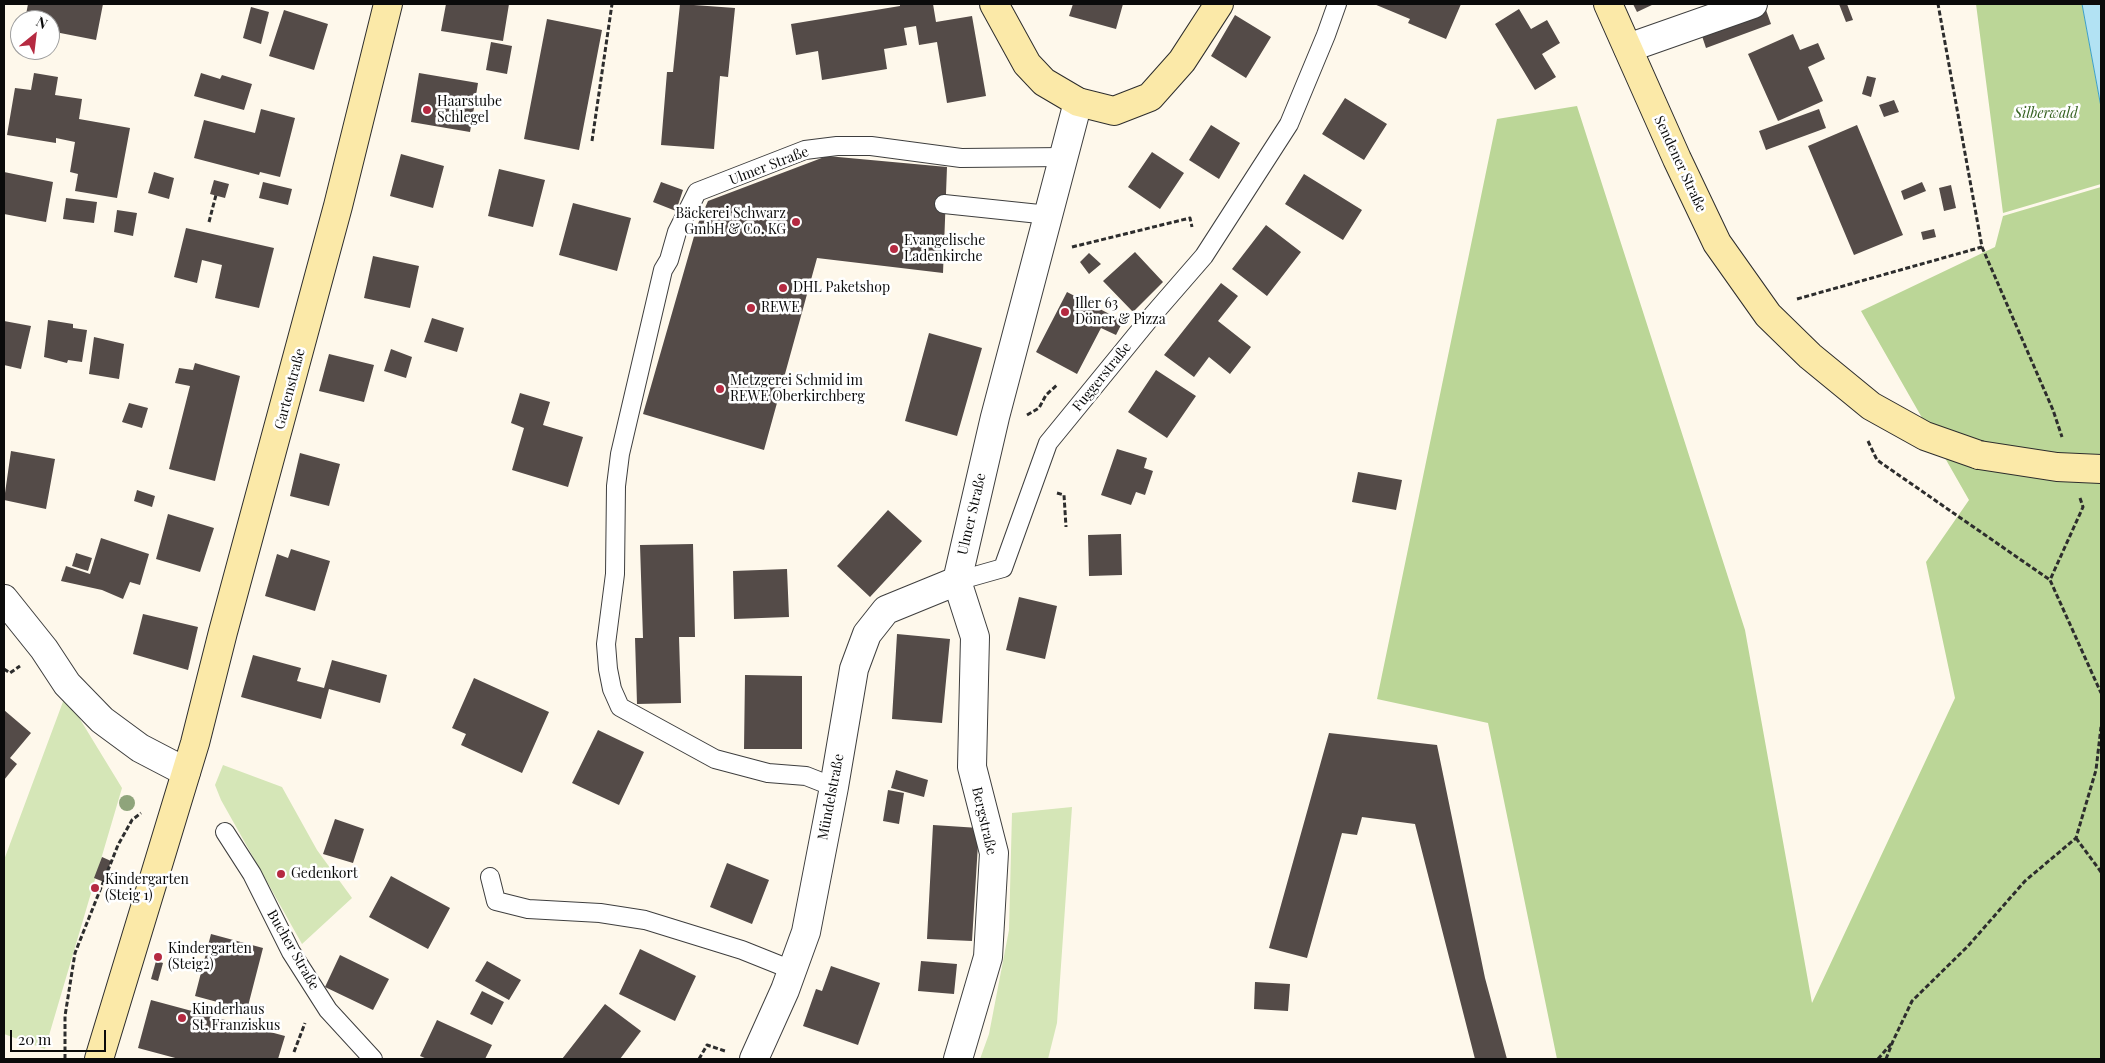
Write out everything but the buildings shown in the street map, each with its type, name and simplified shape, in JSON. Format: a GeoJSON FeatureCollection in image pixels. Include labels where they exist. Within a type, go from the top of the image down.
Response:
{"type":"FeatureCollection","features":[{"type":"Feature","properties":{"kind":"main road","name":"Gartenstraße"},"geometry":{"type":"LineString","coordinates":[[100,1059],[186,772],[302,347],[388,4]]}},
{"type":"Feature","properties":{"kind":"main road"},"geometry":{"type":"LineString","coordinates":[[994,4],[1027,64],[1044,82],[1078,102],[1114,110],[1150,97],[1182,61],[1219,4]]}},
{"type":"Feature","properties":{"kind":"main road","name":"Sendener Straße"},"geometry":{"type":"LineString","coordinates":[[1608,4],[1677,159],[1717,243],[1768,315],[1810,356],[1871,406],[1925,436],[1979,455],[2058,468],[2101,469]]}},
{"type":"Feature","properties":{"kind":"street"},"geometry":{"type":"LineString","coordinates":[[1628,48],[1753,4]]}},
{"type":"Feature","properties":{"kind":"street","name":"Ulmer Straße"},"geometry":{"type":"LineString","coordinates":[[957,581],[995,417],[1078,102]]}},
{"type":"Feature","properties":{"kind":"street","name":"Mündelstraße"},"geometry":{"type":"LineString","coordinates":[[754,1059],[806,932],[854,669],[867,634],[886,610],[957,581]]}},
{"type":"Feature","properties":{"kind":"street","name":"Bergstraße"},"geometry":{"type":"LineString","coordinates":[[957,581],[975,637],[972,767],[994,853],[988,957],[958,1059]]}},
{"type":"Feature","properties":{"kind":"street"},"geometry":{"type":"LineString","coordinates":[[4,599],[44,649],[67,684],[102,720],[140,748],[186,772]]}},
{"type":"Feature","properties":{"kind":"lane","name":"Fuggerstraße"},"geometry":{"type":"LineString","coordinates":[[957,581],[1003,568],[1048,443],[1151,317],[1204,256],[1290,124],[1337,4]]}},
{"type":"Feature","properties":{"kind":"lane","name":"Ulmer Straße"},"geometry":{"type":"LineString","coordinates":[[834,786],[806,776],[768,772],[716,760],[620,706],[612,689],[606,644],[615,574],[616,486],[620,454],[663,270],[669,260],[678,232],[697,192],[805,150],[837,146],[871,146],[961,158],[1064,157]]}},
{"type":"Feature","properties":{"kind":"lane"},"geometry":{"type":"LineString","coordinates":[[944,204],[1049,215]]}},
{"type":"Feature","properties":{"kind":"lane","name":"Bucher Straße"},"geometry":{"type":"LineString","coordinates":[[224,832],[252,874],[291,952],[328,1010],[373,1059]]}},
{"type":"Feature","properties":{"kind":"lane"},"geometry":{"type":"LineString","coordinates":[[490,877],[496,901],[528,909],[600,914],[645,920],[742,950],[792,970]]}},
{"type":"Feature","properties":{"kind":"path"},"geometry":{"type":"LineString","coordinates":[[592,141],[612,4]]}},
{"type":"Feature","properties":{"kind":"path"},"geometry":{"type":"LineString","coordinates":[[1793,301],[1982,247],[1938,4]]}},
{"type":"Feature","properties":{"kind":"path"},"geometry":{"type":"LineString","coordinates":[[209,222],[216,196]]}},
{"type":"Feature","properties":{"kind":"path"},"geometry":{"type":"LineString","coordinates":[[1038,256],[1190,218]]}},
{"type":"Feature","properties":{"kind":"path"},"geometry":{"type":"LineString","coordinates":[[1871,406],[1865,433],[1877,460],[2050,580]]}},
{"type":"Feature","properties":{"kind":"path"},"geometry":{"type":"LineString","coordinates":[[1886,1059],[1912,1001],[1968,946],[2025,881],[2076,838],[2096,770],[2101,727]]}},
{"type":"Feature","properties":{"kind":"path"},"geometry":{"type":"LineString","coordinates":[[65,1059],[65,1016],[75,953],[118,845],[132,820],[146,808]]}},
{"type":"Feature","properties":{"kind":"path"},"geometry":{"type":"LineString","coordinates":[[2076,838],[2101,872]]}},
{"type":"Feature","properties":{"kind":"path"},"geometry":{"type":"LineString","coordinates":[[1878,1059],[1893,1041]]}},
{"type":"Feature","properties":{"kind":"green space","name":"Silberwald"},"geometry":{"type":"Polygon","coordinates":[[[1976,4],[2082,4],[2101,107],[2101,184],[2003,213],[1976,4]]]}},
{"type":"Feature","properties":{"kind":"green space"},"geometry":{"type":"Polygon","coordinates":[[[1577,106],[1745,630],[1812,1003],[1955,698],[1926,562],[1969,500],[1861,311],[1995,247],[2003,216],[2101,187],[2101,1059],[1557,1059],[1488,723],[1377,699],[1497,119],[1577,106]]]}},
{"type":"Feature","properties":{"kind":"green space"},"geometry":{"type":"Polygon","coordinates":[[[64,699],[75,711],[122,788],[45,1049],[4,1034],[4,860],[64,699]]]}},
{"type":"Feature","properties":{"kind":"green space"},"geometry":{"type":"Polygon","coordinates":[[[223,765],[282,787],[317,850],[352,898],[302,944],[221,800],[215,785],[223,765]]]}},
{"type":"Feature","properties":{"kind":"green space"},"geometry":{"type":"Polygon","coordinates":[[[1072,807],[1057,1023],[1048,1059],[980,1059],[989,1034],[1009,930],[1012,813],[1072,807]]]}},
{"type":"Feature","properties":{"kind":"water"},"geometry":{"type":"Polygon","coordinates":[[[2082,4],[2101,4],[2101,107],[2082,4]]]}},
{"type":"Feature","properties":{"kind":"place","name":"Haarstube Schlegel"},"geometry":{"type":"Point","coordinates":[427,110]}},
{"type":"Feature","properties":{"kind":"place","name":"Bäckerei Schwarz GmbH & Co. KG"},"geometry":{"type":"Point","coordinates":[796,222]}},
{"type":"Feature","properties":{"kind":"place","name":"Evangelische Ladenkirche"},"geometry":{"type":"Point","coordinates":[894,249]}},
{"type":"Feature","properties":{"kind":"place","name":"DHL Paketshop"},"geometry":{"type":"Point","coordinates":[783,288]}},
{"type":"Feature","properties":{"kind":"place","name":"REWE"},"geometry":{"type":"Point","coordinates":[751,308]}},
{"type":"Feature","properties":{"kind":"place","name":"Iller 63 Döner & Pizza"},"geometry":{"type":"Point","coordinates":[1065,312]}},
{"type":"Feature","properties":{"kind":"place","name":"Metzgerei Schmid im REWE Oberkirchberg"},"geometry":{"type":"Point","coordinates":[720,389]}},
{"type":"Feature","properties":{"kind":"place","name":"Gedenkort"},"geometry":{"type":"Point","coordinates":[281,874]}},
{"type":"Feature","properties":{"kind":"place","name":"Kindergarten (Steig 1)"},"geometry":{"type":"Point","coordinates":[95,888]}},
{"type":"Feature","properties":{"kind":"place","name":"Kindergarten (Steig2)"},"geometry":{"type":"Point","coordinates":[158,957]}},
{"type":"Feature","properties":{"kind":"place","name":"Kinderhaus St. Franziskus"},"geometry":{"type":"Point","coordinates":[182,1018]}}]}
